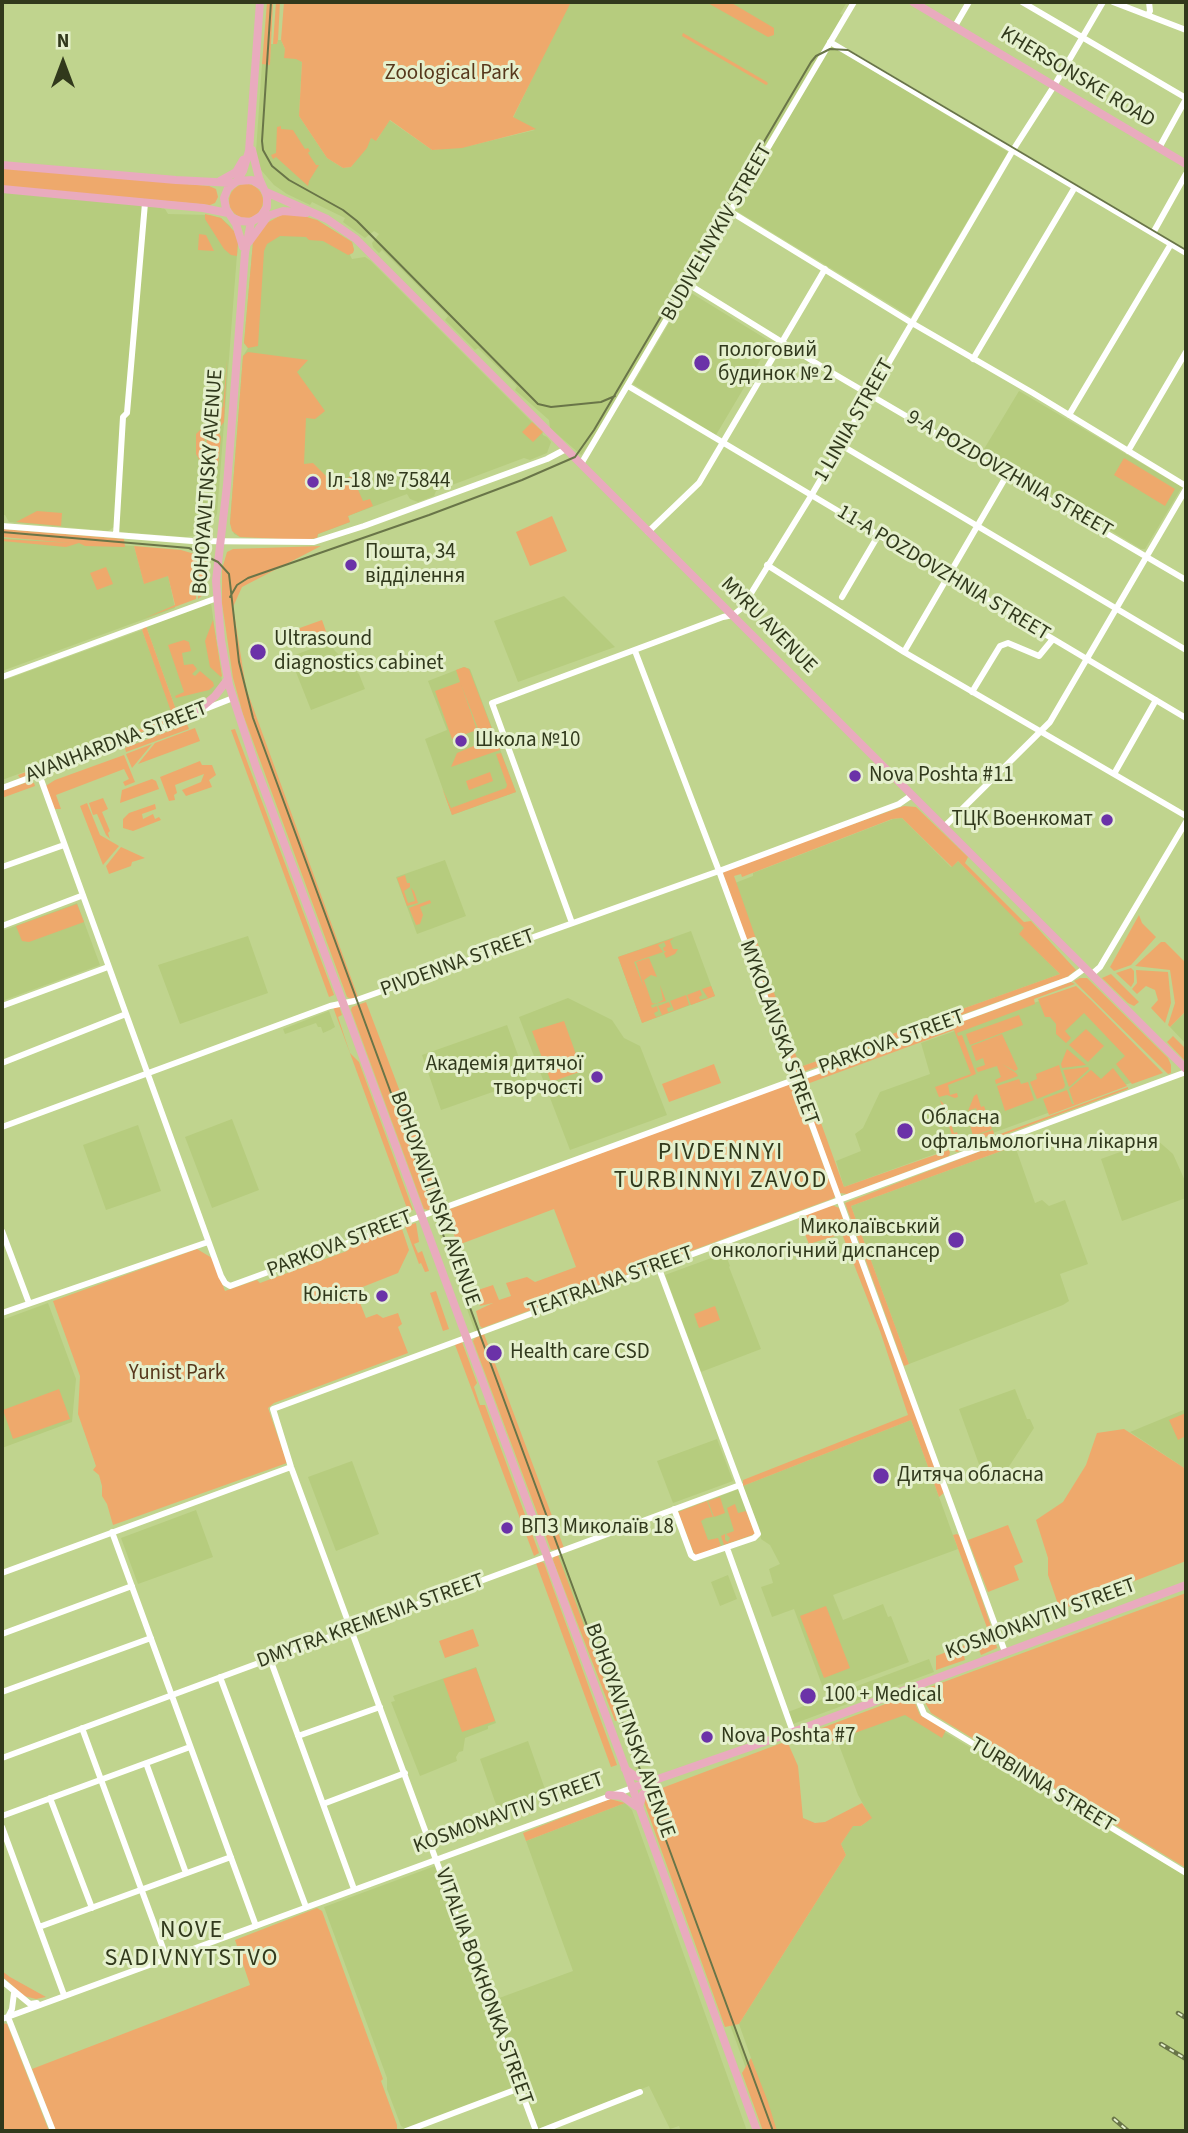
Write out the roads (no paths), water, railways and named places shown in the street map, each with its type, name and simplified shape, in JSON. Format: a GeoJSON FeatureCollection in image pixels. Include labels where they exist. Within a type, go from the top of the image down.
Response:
{"type":"FeatureCollection","features":[{"type":"Feature","properties":{"kind":"main road","name":"BOHOYAVLTNSKY AVENUE"},"geometry":{"type":"LineString","coordinates":[[244,253],[240,235],[224,198],[226,191],[246,166],[260,2]]}},
{"type":"Feature","properties":{"kind":"main road","name":"KHERSONSKE ROAD"},"geometry":{"type":"LineString","coordinates":[[914,2],[1186,164]]}},
{"type":"Feature","properties":{"kind":"main road","name":"BOHOYAVLTNSKY AVENUE"},"geometry":{"type":"LineString","coordinates":[[250,141],[267,207],[254,220],[244,253],[220,541],[217,598],[228,679],[343,1003],[757,2131]]}},
{"type":"Feature","properties":{"kind":"main road"},"geometry":{"type":"LineString","coordinates":[[215,183],[236,172],[250,141]]}},
{"type":"Feature","properties":{"kind":"main road"},"geometry":{"type":"LineString","coordinates":[[2,164],[215,183],[252,180],[264,189]]}},
{"type":"Feature","properties":{"kind":"main road"},"geometry":{"type":"LineString","coordinates":[[2,189],[204,208],[230,215],[240,222],[254,220]]}},
{"type":"Feature","properties":{"kind":"main road","name":"MYRU AVENUE"},"geometry":{"type":"LineString","coordinates":[[264,189],[350,233],[1186,1070]]}},
{"type":"Feature","properties":{"kind":"main road","name":"MYRU AVENUE"},"geometry":{"type":"LineString","coordinates":[[254,220],[290,211],[319,215]]}},
{"type":"Feature","properties":{"kind":"main road"},"geometry":{"type":"LineString","coordinates":[[244,253],[256,230],[268,216]]}},
{"type":"Feature","properties":{"kind":"main road"},"geometry":{"type":"LineString","coordinates":[[195,713],[215,696],[228,679]]}},
{"type":"Feature","properties":{"kind":"main road","name":"KOSMONAVTIV STREET"},"geometry":{"type":"LineString","coordinates":[[632,1788],[793,1732],[1186,1585]]}},
{"type":"Feature","properties":{"kind":"main road"},"geometry":{"type":"LineString","coordinates":[[625,1769],[635,1776],[656,1781]]}},
{"type":"Feature","properties":{"kind":"main road"},"geometry":{"type":"LineString","coordinates":[[639,1812],[643,1794],[656,1781]]}},
{"type":"Feature","properties":{"kind":"main road"},"geometry":{"type":"LineString","coordinates":[[609,1795],[622,1796],[639,1812]]}},
{"type":"Feature","properties":{"kind":"street","name":"BUDIVELNYKIV STREET"},"geometry":{"type":"LineString","coordinates":[[581,464],[854,2]]}},
{"type":"Feature","properties":{"kind":"street"},"geometry":{"type":"LineString","coordinates":[[955,26],[969,2]]}},
{"type":"Feature","properties":{"kind":"street"},"geometry":{"type":"LineString","coordinates":[[1022,2],[1186,98],[1159,148]]}},
{"type":"Feature","properties":{"kind":"street","name":"1 LINIIA STREET"},"geometry":{"type":"LineString","coordinates":[[733,615],[742,608],[811,496],[1102,2]]}},
{"type":"Feature","properties":{"kind":"street"},"geometry":{"type":"LineString","coordinates":[[1113,2],[1186,30]]}},
{"type":"Feature","properties":{"kind":"street"},"geometry":{"type":"LineString","coordinates":[[1148,15],[1149,2]]}},
{"type":"Feature","properties":{"kind":"street"},"geometry":{"type":"LineString","coordinates":[[830,42],[1186,253]]}},
{"type":"Feature","properties":{"kind":"street"},"geometry":{"type":"LineString","coordinates":[[1153,233],[1186,174]]}},
{"type":"Feature","properties":{"kind":"street"},"geometry":{"type":"LineString","coordinates":[[973,359],[1075,187]]}},
{"type":"Feature","properties":{"kind":"street"},"geometry":{"type":"LineString","coordinates":[[116,535],[123,417],[127,413],[145,203]]}},
{"type":"Feature","properties":{"kind":"street"},"geometry":{"type":"LineString","coordinates":[[731,212],[1186,487],[1049,722],[944,827]]}},
{"type":"Feature","properties":{"kind":"street"},"geometry":{"type":"LineString","coordinates":[[1069,415],[1171,244]]}},
{"type":"Feature","properties":{"kind":"street"},"geometry":{"type":"LineString","coordinates":[[648,531],[699,483],[825,269]]}},
{"type":"Feature","properties":{"kind":"street","name":"9-A POZDOVZHNIA STREET"},"geometry":{"type":"LineString","coordinates":[[688,284],[1186,580]]}},
{"type":"Feature","properties":{"kind":"street"},"geometry":{"type":"LineString","coordinates":[[1128,451],[1186,352]]}},
{"type":"Feature","properties":{"kind":"street","name":"11-A POZDOVZHNIA STREET"},"geometry":{"type":"LineString","coordinates":[[628,386],[1186,718]]}},
{"type":"Feature","properties":{"kind":"street"},"geometry":{"type":"LineString","coordinates":[[841,445],[1186,650]]}},
{"type":"Feature","properties":{"kind":"street"},"geometry":{"type":"LineString","coordinates":[[2,526],[220,541],[314,542],[364,526],[566,449]]}},
{"type":"Feature","properties":{"kind":"street"},"geometry":{"type":"LineString","coordinates":[[904,652],[1007,475]]}},
{"type":"Feature","properties":{"kind":"street"},"geometry":{"type":"LineString","coordinates":[[842,597],[879,534]]}},
{"type":"Feature","properties":{"kind":"street"},"geometry":{"type":"LineString","coordinates":[[767,565],[904,652],[1186,816]]}},
{"type":"Feature","properties":{"kind":"street"},"geometry":{"type":"LineString","coordinates":[[2,677],[217,598]]}},
{"type":"Feature","properties":{"kind":"street"},"geometry":{"type":"LineString","coordinates":[[572,923],[492,703],[733,615]]}},
{"type":"Feature","properties":{"kind":"street"},"geometry":{"type":"LineString","coordinates":[[972,692],[1000,646],[1008,643],[1039,656],[1053,639]]}},
{"type":"Feature","properties":{"kind":"street","name":"MYKOLAIVSKA STREET"},"geometry":{"type":"LineString","coordinates":[[635,651],[719,871],[1005,1652]]}},
{"type":"Feature","properties":{"kind":"street","name":"AVANHARDNA STREET"},"geometry":{"type":"LineString","coordinates":[[2,788],[175,724],[233,698]]}},
{"type":"Feature","properties":{"kind":"street"},"geometry":{"type":"LineString","coordinates":[[1114,774],[1156,700]]}},
{"type":"Feature","properties":{"kind":"street"},"geometry":{"type":"LineString","coordinates":[[2,1313],[208,1242],[39,775]]}},
{"type":"Feature","properties":{"kind":"street","name":"PIVDENNA STREET"},"geometry":{"type":"LineString","coordinates":[[2,1127],[147,1072],[719,871],[899,804],[912,795]]}},
{"type":"Feature","properties":{"kind":"street"},"geometry":{"type":"LineString","coordinates":[[1092,974],[1100,967],[1186,822]]}},
{"type":"Feature","properties":{"kind":"street"},"geometry":{"type":"LineString","coordinates":[[2,867],[64,845]]}},
{"type":"Feature","properties":{"kind":"street"},"geometry":{"type":"LineString","coordinates":[[2,926],[82,897]]}},
{"type":"Feature","properties":{"kind":"street"},"geometry":{"type":"LineString","coordinates":[[2,1006],[108,967]]}},
{"type":"Feature","properties":{"kind":"street","name":"PARKOVA STREET"},"geometry":{"type":"LineString","coordinates":[[208,1242],[225,1283],[235,1285],[1070,979],[1085,968]]}},
{"type":"Feature","properties":{"kind":"street"},"geometry":{"type":"LineString","coordinates":[[2,1063],[126,1014]]}},
{"type":"Feature","properties":{"kind":"street","name":"TEATRALNA STREET"},"geometry":{"type":"LineString","coordinates":[[274,1409],[1186,1070]]}},
{"type":"Feature","properties":{"kind":"street"},"geometry":{"type":"LineString","coordinates":[[2,1231],[5,1248],[29,1303]]}},
{"type":"Feature","properties":{"kind":"street"},"geometry":{"type":"LineString","coordinates":[[658,1266],[758,1534],[754,1538],[699,1558],[693,1557],[674,1509]]}},
{"type":"Feature","properties":{"kind":"street","name":"VITALIIA BOKHONKA STREET"},"geometry":{"type":"LineString","coordinates":[[274,1409],[291,1467],[538,2131]]}},
{"type":"Feature","properties":{"kind":"street"},"geometry":{"type":"LineString","coordinates":[[2,1573],[291,1467]]}},
{"type":"Feature","properties":{"kind":"street","name":"DMYTRA KREMENIA STREET"},"geometry":{"type":"LineString","coordinates":[[2,1758],[740,1485]]}},
{"type":"Feature","properties":{"kind":"street"},"geometry":{"type":"LineString","coordinates":[[112,1532],[256,1926]]}},
{"type":"Feature","properties":{"kind":"street"},"geometry":{"type":"LineString","coordinates":[[727,1548],[793,1732]]}},
{"type":"Feature","properties":{"kind":"street"},"geometry":{"type":"LineString","coordinates":[[2,1634],[132,1586]]}},
{"type":"Feature","properties":{"kind":"street"},"geometry":{"type":"LineString","coordinates":[[2,1692],[151,1637]]}},
{"type":"Feature","properties":{"kind":"street"},"geometry":{"type":"LineString","coordinates":[[270,1659],[354,1889]]}},
{"type":"Feature","properties":{"kind":"street"},"geometry":{"type":"LineString","coordinates":[[220,1677],[306,1907]]}},
{"type":"Feature","properties":{"kind":"street","name":"TURBINNA STREET"},"geometry":{"type":"LineString","coordinates":[[913,1687],[925,1714],[1186,1873]]}},
{"type":"Feature","properties":{"kind":"street"},"geometry":{"type":"LineString","coordinates":[[298,1736],[380,1707]]}},
{"type":"Feature","properties":{"kind":"street"},"geometry":{"type":"LineString","coordinates":[[82,1728],[167,1959]]}},
{"type":"Feature","properties":{"kind":"street"},"geometry":{"type":"LineString","coordinates":[[2,1816],[190,1747]]}},
{"type":"Feature","properties":{"kind":"street"},"geometry":{"type":"LineString","coordinates":[[146,1763],[186,1873]]}},
{"type":"Feature","properties":{"kind":"street"},"geometry":{"type":"LineString","coordinates":[[323,1804],[405,1773]]}},
{"type":"Feature","properties":{"kind":"street","name":"KOSMONAVTIV STREET"},"geometry":{"type":"LineString","coordinates":[[5,2018],[632,1788]]}},
{"type":"Feature","properties":{"kind":"street"},"geometry":{"type":"LineString","coordinates":[[50,1798],[92,1908]]}},
{"type":"Feature","properties":{"kind":"street"},"geometry":{"type":"LineString","coordinates":[[2,1827],[64,1995]]}},
{"type":"Feature","properties":{"kind":"street"},"geometry":{"type":"LineString","coordinates":[[39,1927],[231,1857]]}},
{"type":"Feature","properties":{"kind":"street"},"geometry":{"type":"LineString","coordinates":[[2,1981],[30,2004],[47,2001]]}},
{"type":"Feature","properties":{"kind":"street"},"geometry":{"type":"LineString","coordinates":[[14,1993],[12,2009],[5,2018],[53,2131]]}},
{"type":"Feature","properties":{"kind":"street"},"geometry":{"type":"LineString","coordinates":[[406,2131],[520,2088]]}},
{"type":"Feature","properties":{"kind":"street"},"geometry":{"type":"LineString","coordinates":[[538,2131],[640,2092]]}},
{"type":"Feature","properties":{"kind":"tram line"},"geometry":{"type":"LineString","coordinates":[[271,2],[262,141],[263,150],[272,166],[289,180],[343,210],[357,221],[538,404],[551,407],[601,402],[615,396]]}},
{"type":"Feature","properties":{"kind":"tram line"},"geometry":{"type":"LineString","coordinates":[[230,597],[237,585],[248,578],[429,515],[575,457],[594,430],[811,62],[816,56],[830,49],[848,50],[1186,250]]}},
{"type":"Feature","properties":{"kind":"tram line"},"geometry":{"type":"LineString","coordinates":[[2,532],[189,548],[218,562],[229,574],[239,662],[253,718],[773,2131]]}},
{"type":"Feature","properties":{"kind":"railway"},"geometry":{"type":"LineString","coordinates":[[1178,2013],[1186,2018]]}},
{"type":"Feature","properties":{"kind":"railway"},"geometry":{"type":"LineString","coordinates":[[1161,2044],[1186,2059]]}},
{"type":"Feature","properties":{"kind":"railway"},"geometry":{"type":"LineString","coordinates":[[1114,2119],[1128,2131]]}},
{"type":"Feature","properties":{"kind":"place","name":"пологовий будинок № 2"},"geometry":{"type":"Point","coordinates":[702,363]}},
{"type":"Feature","properties":{"kind":"place","name":"Іл-18 № 75844"},"geometry":{"type":"Point","coordinates":[313,482]}},
{"type":"Feature","properties":{"kind":"place","name":"Пошта, 34 відділення"},"geometry":{"type":"Point","coordinates":[351,565]}},
{"type":"Feature","properties":{"kind":"place","name":"Ultrasound diagnostics cabinet"},"geometry":{"type":"Point","coordinates":[258,652]}},
{"type":"Feature","properties":{"kind":"place","name":"Школа №10"},"geometry":{"type":"Point","coordinates":[461,741]}},
{"type":"Feature","properties":{"kind":"place","name":"Nova Poshta #11"},"geometry":{"type":"Point","coordinates":[855,776]}},
{"type":"Feature","properties":{"kind":"place","name":"ТЦК Военкомат"},"geometry":{"type":"Point","coordinates":[1107,820]}},
{"type":"Feature","properties":{"kind":"place","name":"Академія дитячої творчості"},"geometry":{"type":"Point","coordinates":[597,1077]}},
{"type":"Feature","properties":{"kind":"place","name":"Обласна офтальмологічна лікарня"},"geometry":{"type":"Point","coordinates":[905,1131]}},
{"type":"Feature","properties":{"kind":"place","name":"Миколаївський онкологічний диспансер"},"geometry":{"type":"Point","coordinates":[956,1240]}},
{"type":"Feature","properties":{"kind":"place","name":"Юність"},"geometry":{"type":"Point","coordinates":[382,1296]}},
{"type":"Feature","properties":{"kind":"place","name":"Health care CSD"},"geometry":{"type":"Point","coordinates":[494,1353]}},
{"type":"Feature","properties":{"kind":"place","name":"Дитяча обласна"},"geometry":{"type":"Point","coordinates":[881,1476]}},
{"type":"Feature","properties":{"kind":"place","name":"ВПЗ Миколаїв 18"},"geometry":{"type":"Point","coordinates":[507,1528]}},
{"type":"Feature","properties":{"kind":"place","name":"100 + Medical"},"geometry":{"type":"Point","coordinates":[808,1696]}},
{"type":"Feature","properties":{"kind":"place","name":"Nova Poshta #7"},"geometry":{"type":"Point","coordinates":[707,1737]}},
{"type":"Feature","properties":{"kind":"district","name":"PIVDENNYI TURBINNYI ZAVOD"},"geometry":{"type":"Point","coordinates":[721,1168]}},
{"type":"Feature","properties":{"kind":"district","name":"NOVE SADIVNYTSTVO"},"geometry":{"type":"Point","coordinates":[192,1946]}},
{"type":"Feature","properties":{"kind":"park label","name":"Zoological Park"},"geometry":{"type":"Point","coordinates":[452,74]}},
{"type":"Feature","properties":{"kind":"park label","name":"Yunist Park"},"geometry":{"type":"Point","coordinates":[177,1374]}}]}
